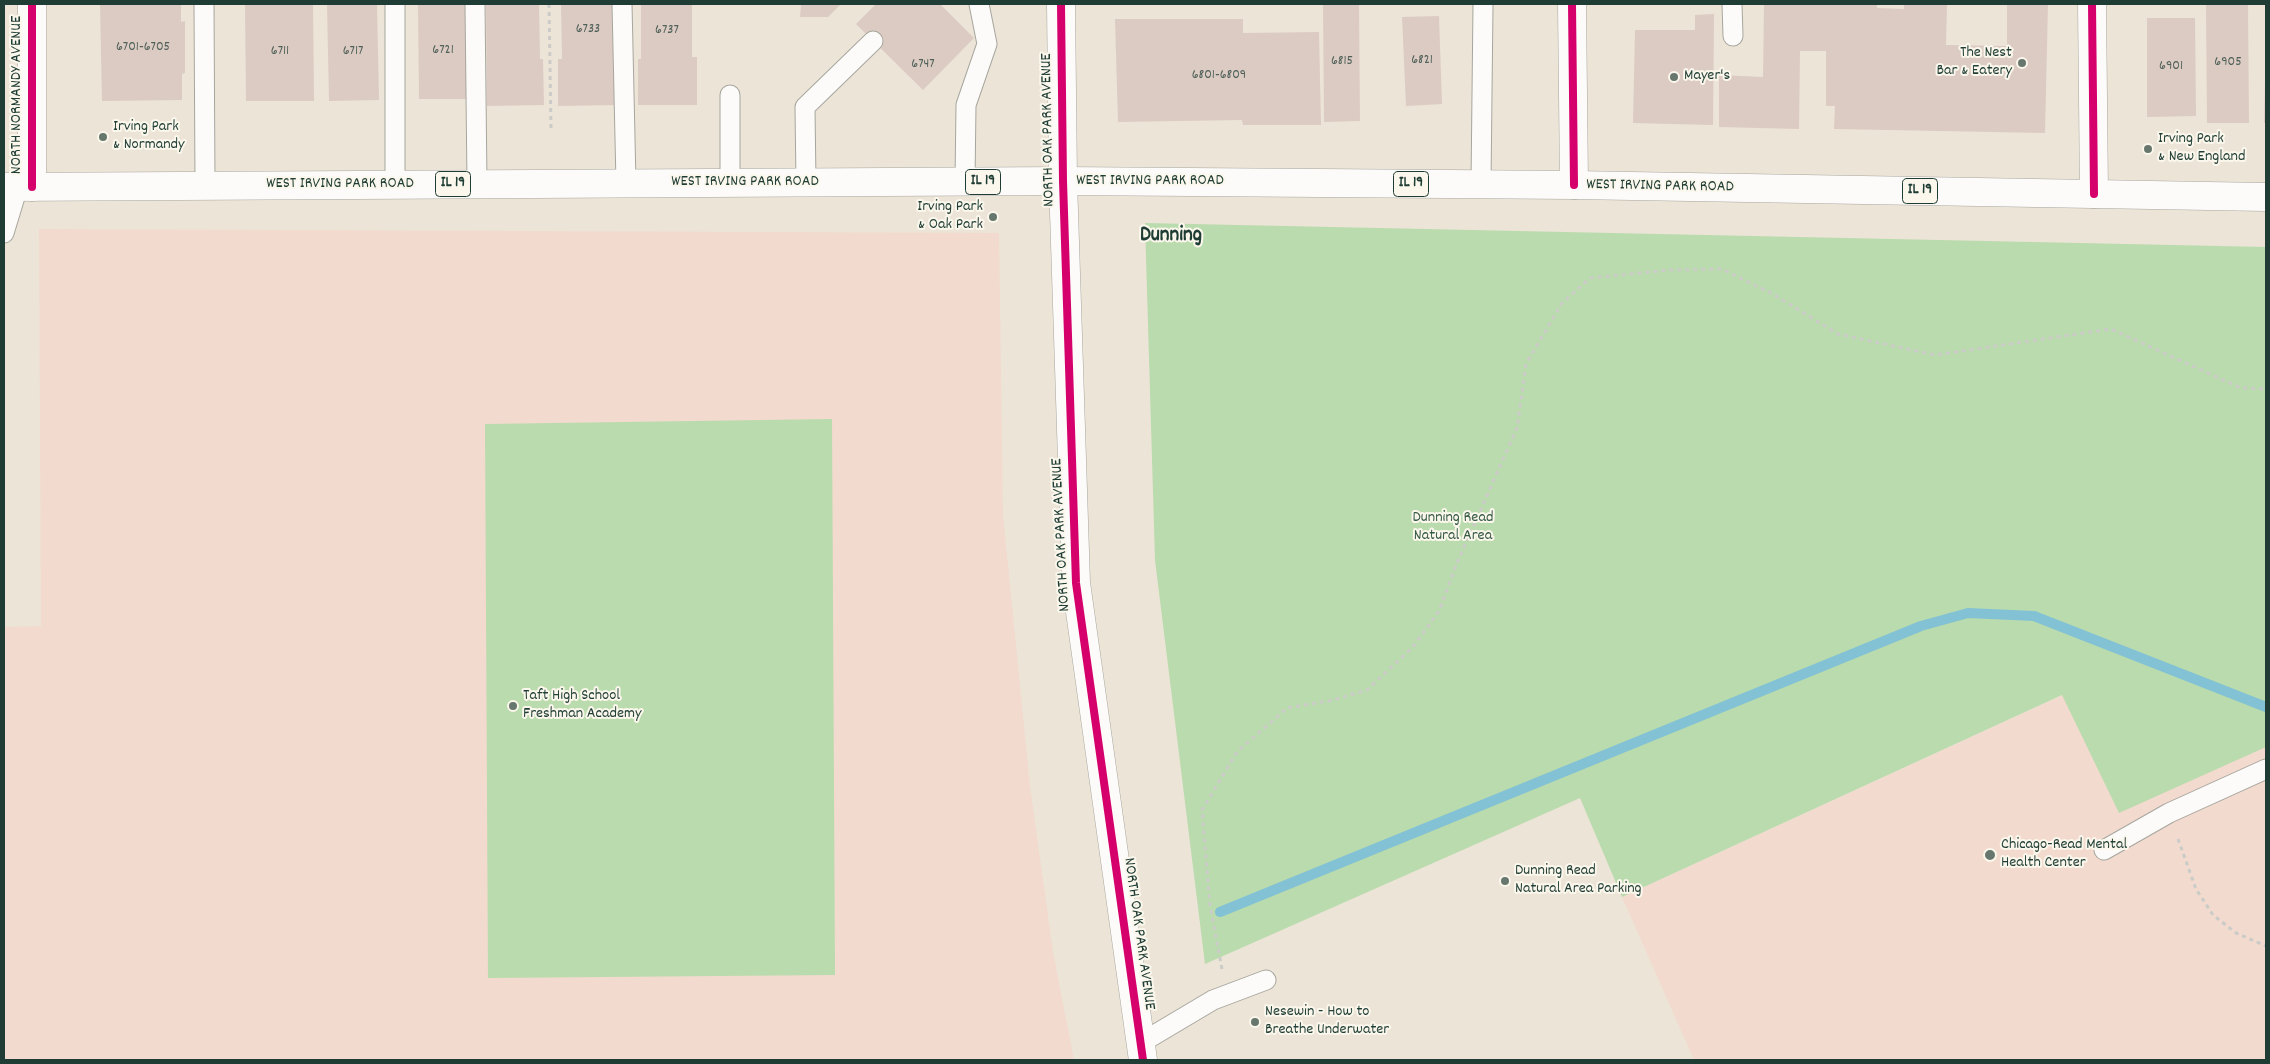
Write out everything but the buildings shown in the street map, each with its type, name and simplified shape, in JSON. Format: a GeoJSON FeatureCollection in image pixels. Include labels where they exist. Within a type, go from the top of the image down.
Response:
{"type":"FeatureCollection","features":[{"type":"Feature","properties":{"kind":"main road","name":"NORTH NORMANDY AVENUE"},"geometry":{"type":"LineString","coordinates":[[18,187],[32,4]]}},
{"type":"Feature","properties":{"kind":"main road","name":"NORTH OAK PARK AVENUE"},"geometry":{"type":"LineString","coordinates":[[1060,4],[1063,181],[1076,583],[1141,1052]]}},
{"type":"Feature","properties":{"kind":"main road"},"geometry":{"type":"LineString","coordinates":[[1572,4],[1574,185]]}},
{"type":"Feature","properties":{"kind":"main road"},"geometry":{"type":"LineString","coordinates":[[2092,4],[2094,194]]}},
{"type":"Feature","properties":{"kind":"main road","name":"WEST IRVING PARK ROAD"},"geometry":{"type":"LineString","coordinates":[[18,187],[1063,181],[1574,185],[2266,198]]}},
{"type":"Feature","properties":{"kind":"lane"},"geometry":{"type":"LineString","coordinates":[[204,4],[205,186]]}},
{"type":"Feature","properties":{"kind":"lane"},"geometry":{"type":"LineString","coordinates":[[395,4],[395,185]]}},
{"type":"Feature","properties":{"kind":"lane"},"geometry":{"type":"LineString","coordinates":[[475,4],[477,184]]}},
{"type":"Feature","properties":{"kind":"lane"},"geometry":{"type":"LineString","coordinates":[[622,4],[626,183]]}},
{"type":"Feature","properties":{"kind":"lane"},"geometry":{"type":"LineString","coordinates":[[965,182],[966,105],[987,44],[979,4]]}},
{"type":"Feature","properties":{"kind":"lane"},"geometry":{"type":"LineString","coordinates":[[1481,185],[1483,4]]}},
{"type":"Feature","properties":{"kind":"lane"},"geometry":{"type":"LineString","coordinates":[[1732,4],[1733,36]]}},
{"type":"Feature","properties":{"kind":"lane"},"geometry":{"type":"LineString","coordinates":[[806,183],[805,107],[873,40]]}},
{"type":"Feature","properties":{"kind":"lane"},"geometry":{"type":"LineString","coordinates":[[730,96],[730,183]]}},
{"type":"Feature","properties":{"kind":"lane"},"geometry":{"type":"LineString","coordinates":[[4,233],[18,187]]}},
{"type":"Feature","properties":{"kind":"lane"},"geometry":{"type":"LineString","coordinates":[[2104,850],[2169,813],[2266,769]]}},
{"type":"Feature","properties":{"kind":"lane"},"geometry":{"type":"LineString","coordinates":[[1141,1052],[1214,1000],[1266,980]]}},
{"type":"Feature","properties":{"kind":"path"},"geometry":{"type":"LineString","coordinates":[[550,4],[551,129]]}},
{"type":"Feature","properties":{"kind":"path"},"geometry":{"type":"LineString","coordinates":[[1226,995],[1210,905],[1202,810],[1237,752],[1287,708],[1333,700],[1366,690],[1413,647],[1439,611],[1457,563],[1517,428],[1526,364],[1562,303],[1590,278],[1669,270],[1722,269],[1773,294],[1838,334],[1935,355],[2112,329],[2241,388],[2266,389]]}},
{"type":"Feature","properties":{"kind":"path"},"geometry":{"type":"LineString","coordinates":[[2169,813],[2196,889],[2213,915],[2236,933],[2266,946]]}},
{"type":"Feature","properties":{"kind":"shaded area","name":"Taft High School Freshman Academy"},"geometry":{"type":"Polygon","coordinates":[[[39,229],[999,233],[1003,515],[1030,786],[1053,952],[1074,1060],[4,1060],[4,627],[41,626],[39,229]]]}},
{"type":"Feature","properties":{"kind":"shaded area","name":"Chicago-Read Mental Health Center"},"geometry":{"type":"Polygon","coordinates":[[[2063,695],[2119,812],[2266,747],[2266,1060],[1694,1060],[1622,897],[2063,695]]]}},
{"type":"Feature","properties":{"kind":"green space","name":"Dunning Read Natural Area"},"geometry":{"type":"Polygon","coordinates":[[[1145,223],[2266,247],[2266,747],[2119,813],[2062,695],[1622,897],[1580,798],[1205,964],[1155,560],[1145,223]]]}},
{"type":"Feature","properties":{"kind":"green space"},"geometry":{"type":"Polygon","coordinates":[[[832,419],[835,975],[488,978],[485,424],[832,419]]]}},
{"type":"Feature","properties":{"kind":"waterway"},"geometry":{"type":"LineString","coordinates":[[1220,912],[1921,626],[1968,613],[2034,616],[2266,707]]}},
{"type":"Feature","properties":{"kind":"cycle path"},"geometry":{"type":"LineString","coordinates":[[32,4],[32,187]]}},
{"type":"Feature","properties":{"kind":"cycle path"},"geometry":{"type":"LineString","coordinates":[[1061,4],[1063,181],[1076,583],[1143,1060]]}},
{"type":"Feature","properties":{"kind":"cycle path"},"geometry":{"type":"LineString","coordinates":[[1572,4],[1574,185]]}},
{"type":"Feature","properties":{"kind":"cycle path"},"geometry":{"type":"LineString","coordinates":[[2092,4],[2094,194]]}},
{"type":"Feature","properties":{"kind":"place","name":"The Nest Bar & Eatery"},"geometry":{"type":"Point","coordinates":[2022,63]}},
{"type":"Feature","properties":{"kind":"place","name":"Mayer's"},"geometry":{"type":"Point","coordinates":[1674,77]}},
{"type":"Feature","properties":{"kind":"place","name":"Irving Park & Normandy"},"geometry":{"type":"Point","coordinates":[103,137]}},
{"type":"Feature","properties":{"kind":"place","name":"Irving Park & New England"},"geometry":{"type":"Point","coordinates":[2148,149]}},
{"type":"Feature","properties":{"kind":"place","name":"Irving Park & Oak Park"},"geometry":{"type":"Point","coordinates":[993,217]}},
{"type":"Feature","properties":{"kind":"place","name":"Taft High School Freshman Academy"},"geometry":{"type":"Point","coordinates":[513,706]}},
{"type":"Feature","properties":{"kind":"place","name":"Chicago-Read Mental Health Center"},"geometry":{"type":"Point","coordinates":[1990,855]}},
{"type":"Feature","properties":{"kind":"place","name":"Dunning Read Natural Area Parking"},"geometry":{"type":"Point","coordinates":[1505,881]}},
{"type":"Feature","properties":{"kind":"place","name":"Nesewin - How to Breathe Underwater"},"geometry":{"type":"Point","coordinates":[1255,1022]}},
{"type":"Feature","properties":{"kind":"district","name":"Dunning"},"geometry":{"type":"Point","coordinates":[1171,237]}}]}
